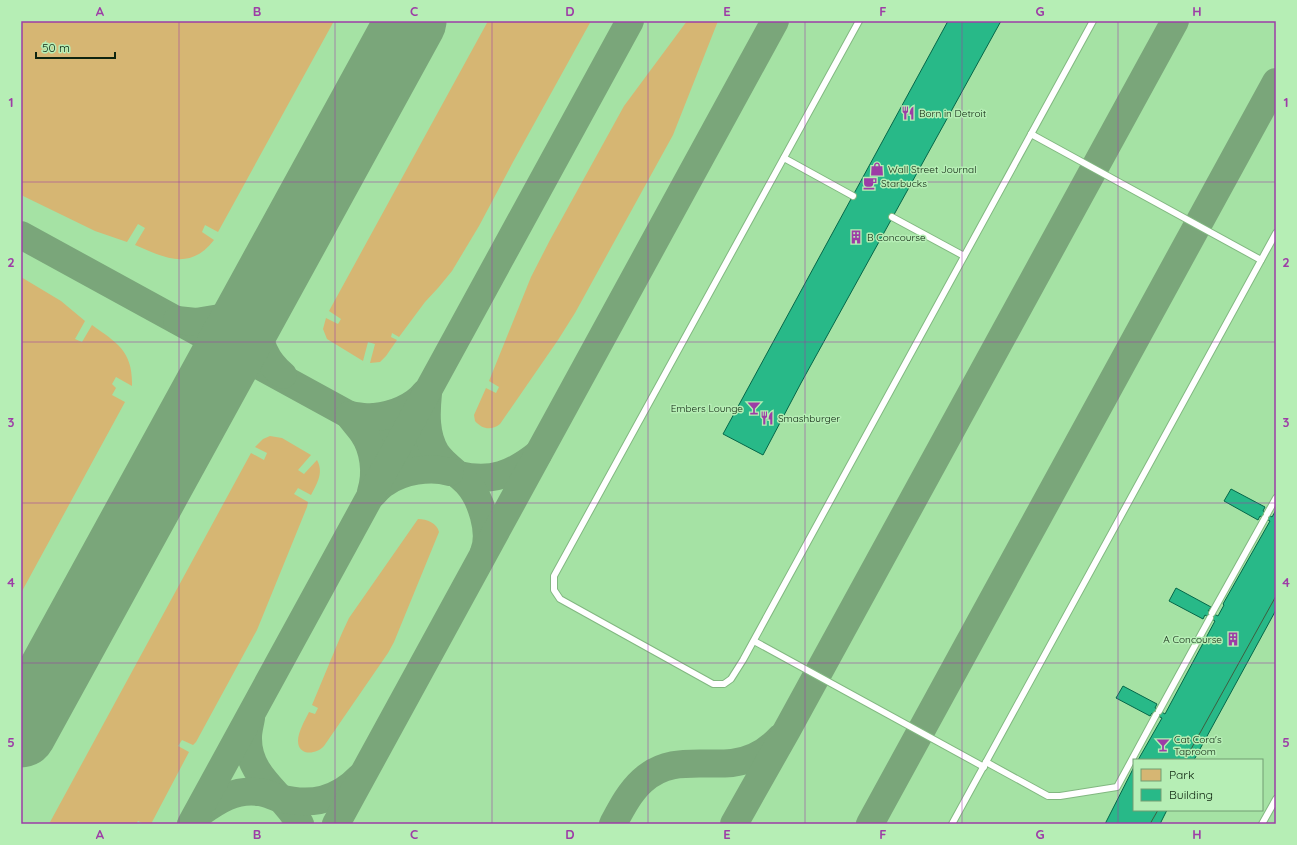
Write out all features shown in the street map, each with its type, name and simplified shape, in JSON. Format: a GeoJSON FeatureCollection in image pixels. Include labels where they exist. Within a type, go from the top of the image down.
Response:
{"type":"FeatureCollection","features":[{"type":"Feature","properties":{"kind":"lane"},"geometry":{"type":"LineString","coordinates":[[859,21],[554,576],[554,590],[560,599],[713,684],[724,684],[731,679],[754,640],[1093,21]]}},
{"type":"Feature","properties":{"kind":"lane"},"geometry":{"type":"LineString","coordinates":[[1031,134],[1262,260]]}},
{"type":"Feature","properties":{"kind":"lane"},"geometry":{"type":"LineString","coordinates":[[784,158],[853,196]]}},
{"type":"Feature","properties":{"kind":"lane"},"geometry":{"type":"LineString","coordinates":[[892,217],[964,256]]}},
{"type":"Feature","properties":{"kind":"lane"},"geometry":{"type":"LineString","coordinates":[[952,824],[1276,233]]}},
{"type":"Feature","properties":{"kind":"lane"},"geometry":{"type":"LineString","coordinates":[[754,640],[985,765],[1048,796],[1060,796],[1117,787],[1276,498]]}},
{"type":"Feature","properties":{"kind":"lane"},"geometry":{"type":"LineString","coordinates":[[1262,824],[1276,799]]}},
{"type":"Feature","properties":{"kind":"shaded area"},"geometry":{"type":"Polygon","coordinates":[[[21,21],[1276,21],[1276,824],[21,824],[21,21]]]}},
{"type":"Feature","properties":{"kind":"green space"},"geometry":{"type":"Polygon","coordinates":[[[21,21],[334,21],[218,232],[205,225],[202,232],[214,240],[205,250],[196,256],[186,259],[177,259],[157,254],[135,245],[145,228],[138,224],[127,242],[95,231],[21,195],[21,21]]]}},
{"type":"Feature","properties":{"kind":"green space"},"geometry":{"type":"Polygon","coordinates":[[[488,21],[591,21],[479,226],[452,271],[425,302],[399,337],[392,333],[391,337],[397,340],[386,356],[380,362],[370,363],[375,344],[368,342],[363,361],[327,339],[323,329],[326,318],[338,324],[341,319],[329,311],[488,21]]]}},
{"type":"Feature","properties":{"kind":"green space"},"geometry":{"type":"Polygon","coordinates":[[[687,21],[718,21],[673,135],[575,313],[558,340],[500,424],[493,428],[481,426],[475,421],[474,415],[486,388],[496,393],[499,387],[489,381],[531,277],[624,106],[687,21]]]}},
{"type":"Feature","properties":{"kind":"green space"},"geometry":{"type":"Polygon","coordinates":[[[21,277],[61,301],[85,321],[75,339],[82,342],[92,325],[116,343],[122,349],[130,364],[132,386],[116,377],[112,384],[116,388],[112,395],[125,402],[21,593],[21,277]]]}},
{"type":"Feature","properties":{"kind":"green space"},"geometry":{"type":"Polygon","coordinates":[[[270,436],[282,438],[311,455],[298,470],[304,474],[317,460],[320,469],[319,478],[311,495],[298,488],[294,494],[308,502],[307,507],[257,630],[196,742],[193,745],[182,740],[178,746],[189,752],[151,824],[144,824],[138,821],[136,824],[49,824],[251,453],[264,460],[267,453],[255,447],[263,439],[270,436]]]}},
{"type":"Feature","properties":{"kind":"green space"},"geometry":{"type":"Polygon","coordinates":[[[418,519],[431,522],[436,526],[439,532],[394,642],[324,746],[317,751],[304,752],[299,746],[298,741],[300,730],[309,712],[315,714],[318,708],[312,705],[349,618],[418,519]]]}},
{"type":"Feature","properties":{"kind":"building","name":"B Concourse"},"geometry":{"type":"Polygon","coordinates":[[[948,21],[1001,21],[801,383],[763,455],[723,434],[948,21]]]}},
{"type":"Feature","properties":{"kind":"building","name":"A Concourse"},"geometry":{"type":"Polygon","coordinates":[[[1231,489],[1265,507],[1263,511],[1272,517],[1276,510],[1276,610],[1195,759],[1139,759],[1162,718],[1152,713],[1150,716],[1116,698],[1123,686],[1157,704],[1155,708],[1165,714],[1215,621],[1205,615],[1203,619],[1169,601],[1176,588],[1211,607],[1208,611],[1218,616],[1224,605],[1223,604],[1270,521],[1260,516],[1258,520],[1224,501],[1231,489]]]}},
{"type":"Feature","properties":{"kind":"building"},"geometry":{"type":"Polygon","coordinates":[[[1133,769],[1133,811],[1166,811],[1160,824],[1105,824],[1133,769]]]}},
{"type":"Feature","properties":{"kind":"taxiway"},"geometry":{"type":"LineString","coordinates":[[191,824],[630,21]]}},
{"type":"Feature","properties":{"kind":"taxiway"},"geometry":{"type":"LineString","coordinates":[[336,824],[775,21]]}},
{"type":"Feature","properties":{"kind":"taxiway"},"geometry":{"type":"LineString","coordinates":[[734,824],[787,730],[1175,21]]}},
{"type":"Feature","properties":{"kind":"taxiway"},"geometry":{"type":"LineString","coordinates":[[870,824],[1276,82]]}},
{"type":"Feature","properties":{"kind":"taxiway"},"geometry":{"type":"LineString","coordinates":[[21,235],[459,475],[481,478],[501,475],[520,467],[538,454]]}},
{"type":"Feature","properties":{"kind":"taxiway"},"geometry":{"type":"LineString","coordinates":[[273,274],[263,297],[258,315],[258,329],[264,351],[272,364],[283,375]]}},
{"type":"Feature","properties":{"kind":"taxiway"},"geometry":{"type":"LineString","coordinates":[[177,320],[196,322],[220,318],[243,307],[268,281]]}},
{"type":"Feature","properties":{"kind":"taxiway"},"geometry":{"type":"LineString","coordinates":[[371,492],[374,469],[370,446],[363,433],[349,415],[371,417],[395,413],[415,403],[425,393]]}},
{"type":"Feature","properties":{"kind":"taxiway"},"geometry":{"type":"LineString","coordinates":[[428,393],[427,424],[432,446],[439,457],[467,483],[477,497],[486,525],[487,535],[484,552]]}},
{"type":"Feature","properties":{"kind":"taxiway"},"geometry":{"type":"LineString","coordinates":[[373,494],[385,483],[400,475],[425,470],[442,470],[450,472]]}},
{"type":"Feature","properties":{"kind":"taxiway"},"geometry":{"type":"LineString","coordinates":[[251,718],[248,737],[249,751],[253,763],[267,784],[285,803],[300,824]]}},
{"type":"Feature","properties":{"kind":"taxiway"},"geometry":{"type":"LineString","coordinates":[[613,824],[633,791],[652,773],[674,765],[739,762],[759,755],[780,738]]}},
{"type":"Feature","properties":{"kind":"taxiway"},"geometry":{"type":"LineString","coordinates":[[197,815],[225,798],[241,792],[261,792],[291,800],[323,800],[342,792],[360,777]]}},
{"type":"Feature","properties":{"kind":"runway"},"geometry":{"type":"LineString","coordinates":[[21,732],[411,21]]}},
{"type":"Feature","properties":{"kind":"tram line"},"geometry":{"type":"LineString","coordinates":[[1186,759],[1276,596]]}},
{"type":"Feature","properties":{"kind":"tram line"},"geometry":{"type":"LineString","coordinates":[[1150,824],[1157,811]]}},
{"type":"Feature","properties":{"kind":"place","name":"Born in Detroit"},"geometry":{"type":"Point","coordinates":[908,113]}},
{"type":"Feature","properties":{"kind":"place","name":"Wall Street Journal"},"geometry":{"type":"Point","coordinates":[877,169]}},
{"type":"Feature","properties":{"kind":"place","name":"Starbucks"},"geometry":{"type":"Point","coordinates":[870,183]}},
{"type":"Feature","properties":{"kind":"place","name":"B Concourse"},"geometry":{"type":"Point","coordinates":[856,237]}},
{"type":"Feature","properties":{"kind":"place","name":"Embers Lounge"},"geometry":{"type":"Point","coordinates":[754,408]}},
{"type":"Feature","properties":{"kind":"place","name":"Smashburger"},"geometry":{"type":"Point","coordinates":[767,418]}},
{"type":"Feature","properties":{"kind":"place","name":"A Concourse"},"geometry":{"type":"Point","coordinates":[1233,639]}},
{"type":"Feature","properties":{"kind":"place","name":"Cat Cora's Taproom"},"geometry":{"type":"Point","coordinates":[1163,745]}}]}
